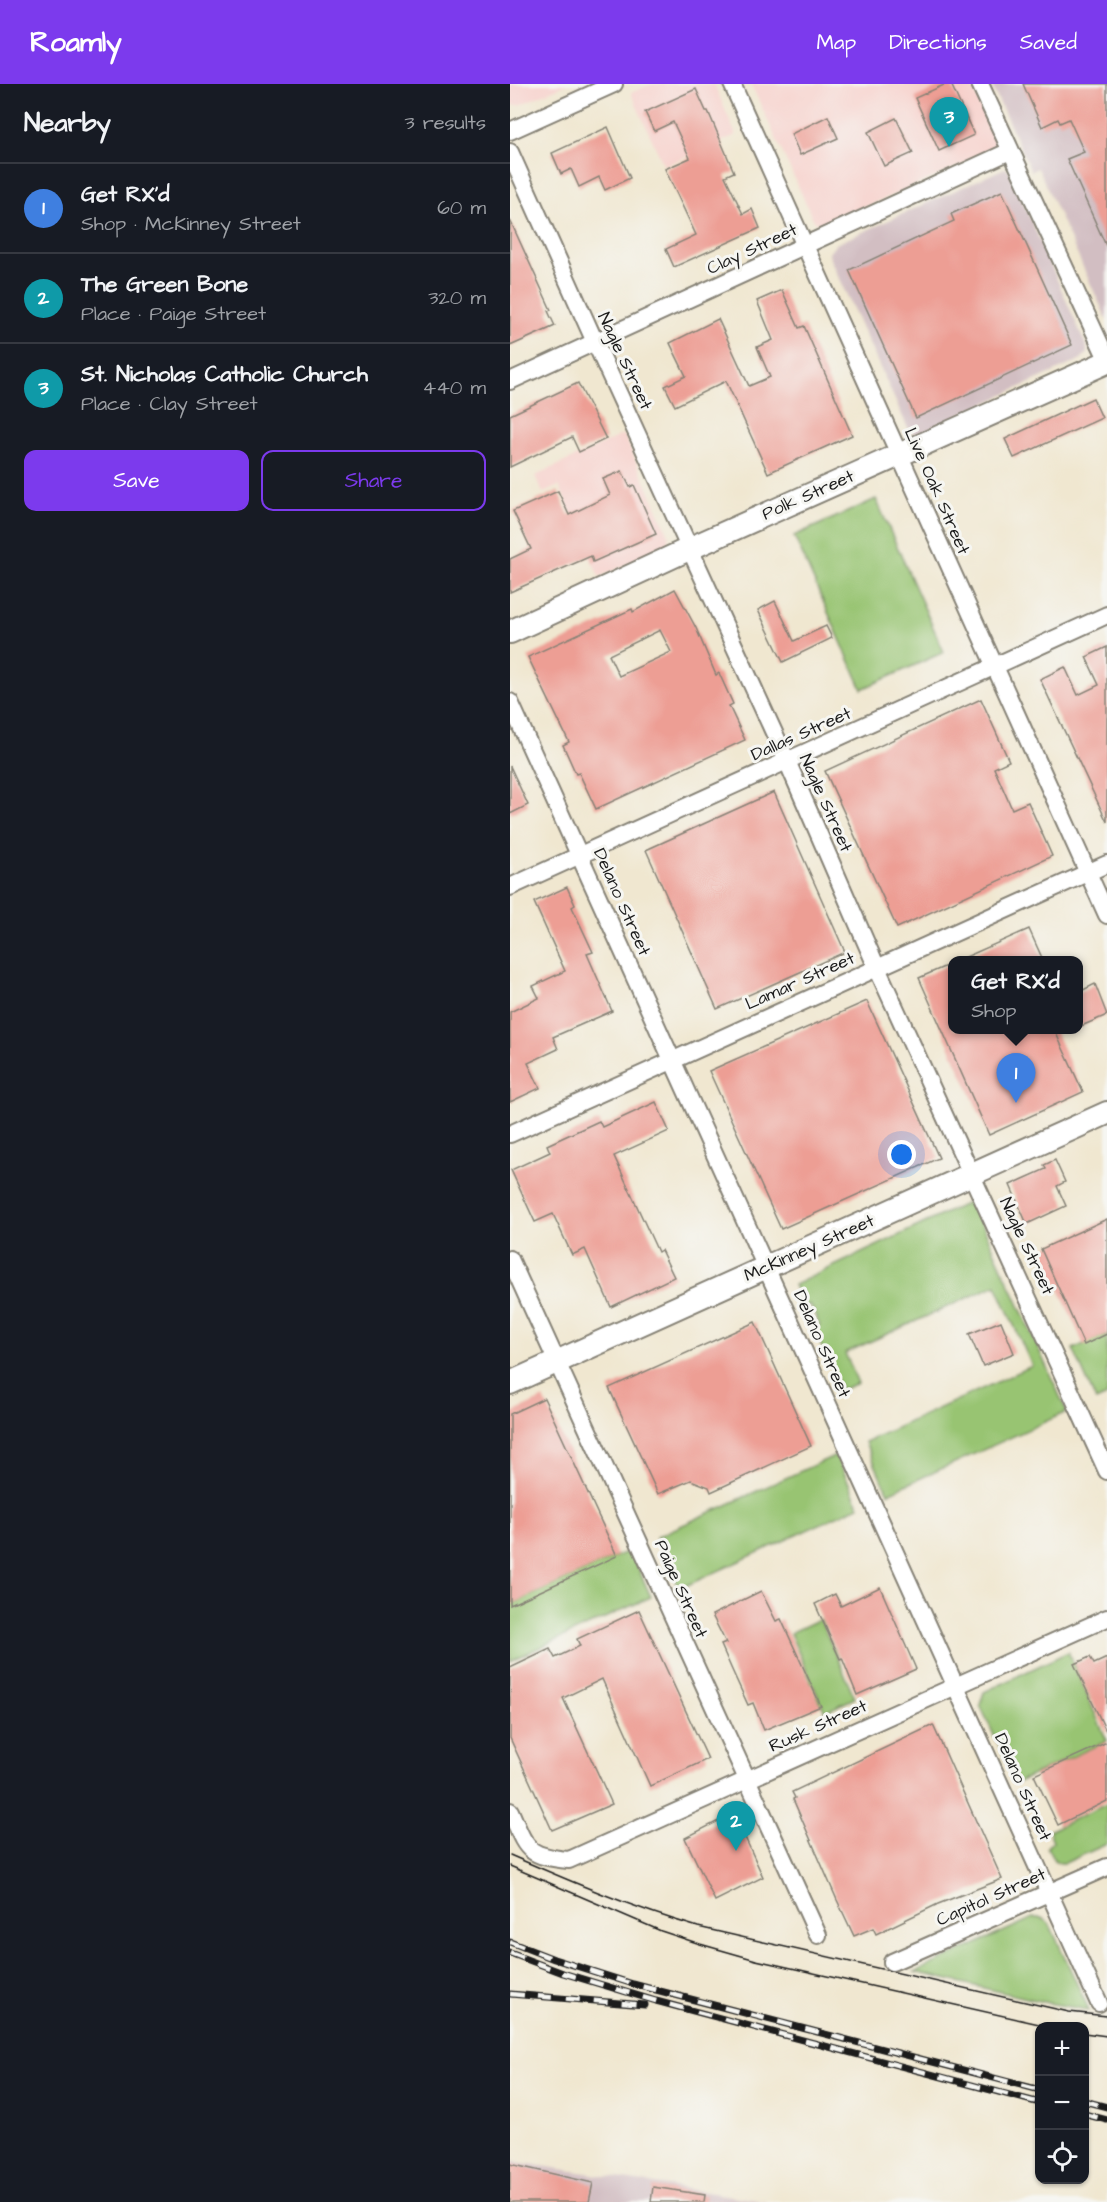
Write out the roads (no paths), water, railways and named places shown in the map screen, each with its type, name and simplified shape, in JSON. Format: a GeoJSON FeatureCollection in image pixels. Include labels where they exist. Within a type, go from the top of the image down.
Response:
{"type":"FeatureCollection","features":[{"type":"Feature","properties":{"kind":"street"},"geometry":{"type":"LineString","coordinates":[[510,131],[614,84]]}},
{"type":"Feature","properties":{"kind":"street","name":"Live Oak Street"},"geometry":{"type":"LineString","coordinates":[[732,84],[1107,915]]}},
{"type":"Feature","properties":{"kind":"street"},"geometry":{"type":"LineString","coordinates":[[980,84],[1107,361]]}},
{"type":"Feature","properties":{"kind":"street","name":"Clay Street"},"geometry":{"type":"LineString","coordinates":[[510,381],[1010,151]]}},
{"type":"Feature","properties":{"kind":"street","name":"Nagle Street"},"geometry":{"type":"LineString","coordinates":[[510,152],[691,548],[877,968],[1107,1471]]}},
{"type":"Feature","properties":{"kind":"street","name":"Polk Street"},"geometry":{"type":"LineString","coordinates":[[510,632],[1107,361]]}},
{"type":"Feature","properties":{"kind":"street","name":"Dallas Street"},"geometry":{"type":"LineString","coordinates":[[510,887],[1107,615]]}},
{"type":"Feature","properties":{"kind":"street","name":"Delano Street"},"geometry":{"type":"LineString","coordinates":[[510,702],[1099,2003]]}},
{"type":"Feature","properties":{"kind":"street","name":"Lamar Street"},"geometry":{"type":"LineString","coordinates":[[510,1134],[1107,864]]}},
{"type":"Feature","properties":{"kind":"street","name":"McKinney Street"},"geometry":{"type":"LineString","coordinates":[[510,1383],[1107,1113]]}},
{"type":"Feature","properties":{"kind":"street","name":"Paige Street"},"geometry":{"type":"LineString","coordinates":[[510,1259],[818,1935]]}},
{"type":"Feature","properties":{"kind":"street","name":"Rusk Street"},"geometry":{"type":"LineString","coordinates":[[510,1811],[526,1846],[543,1858],[569,1860],[1107,1618]]}},
{"type":"Feature","properties":{"kind":"street","name":"Capitol Street"},"geometry":{"type":"LineString","coordinates":[[891,1962],[1107,1867]]}},
{"type":"Feature","properties":{"kind":"tram line"},"geometry":{"type":"LineString","coordinates":[[510,1855],[626,1903],[698,1927],[1069,2012],[1107,2016]]}},
{"type":"Feature","properties":{"kind":"tram line"},"geometry":{"type":"LineString","coordinates":[[510,1866],[661,1931],[700,1944],[756,1960],[1035,2023]]}},
{"type":"Feature","properties":{"kind":"tram line"},"geometry":{"type":"LineString","coordinates":[[1089,2034],[1107,2036]]}},
{"type":"Feature","properties":{"kind":"railway"},"geometry":{"type":"LineString","coordinates":[[510,1942],[554,1959],[633,1984],[1035,2089]]}},
{"type":"Feature","properties":{"kind":"railway"},"geometry":{"type":"LineString","coordinates":[[510,1953],[563,1973],[656,2001],[1035,2102]]}},
{"type":"Feature","properties":{"kind":"railway"},"geometry":{"type":"LineString","coordinates":[[510,1994],[645,2005]]}},
{"type":"Feature","properties":{"kind":"railway"},"geometry":{"type":"LineString","coordinates":[[1089,2102],[1107,2107]]}},
{"type":"Feature","properties":{"kind":"railway"},"geometry":{"type":"LineString","coordinates":[[1089,2115],[1107,2120]]}},
{"type":"Feature","properties":{"kind":"place","name":"St. Nicholas Catholic Church"},"geometry":{"type":"Point","coordinates":[949,147]}},
{"type":"Feature","properties":{"kind":"place","name":"Get RX'd"},"geometry":{"type":"Point","coordinates":[1016,1103]}},
{"type":"Feature","properties":{"kind":"place","name":"The Green Bone"},"geometry":{"type":"Point","coordinates":[736,1851]}}]}
